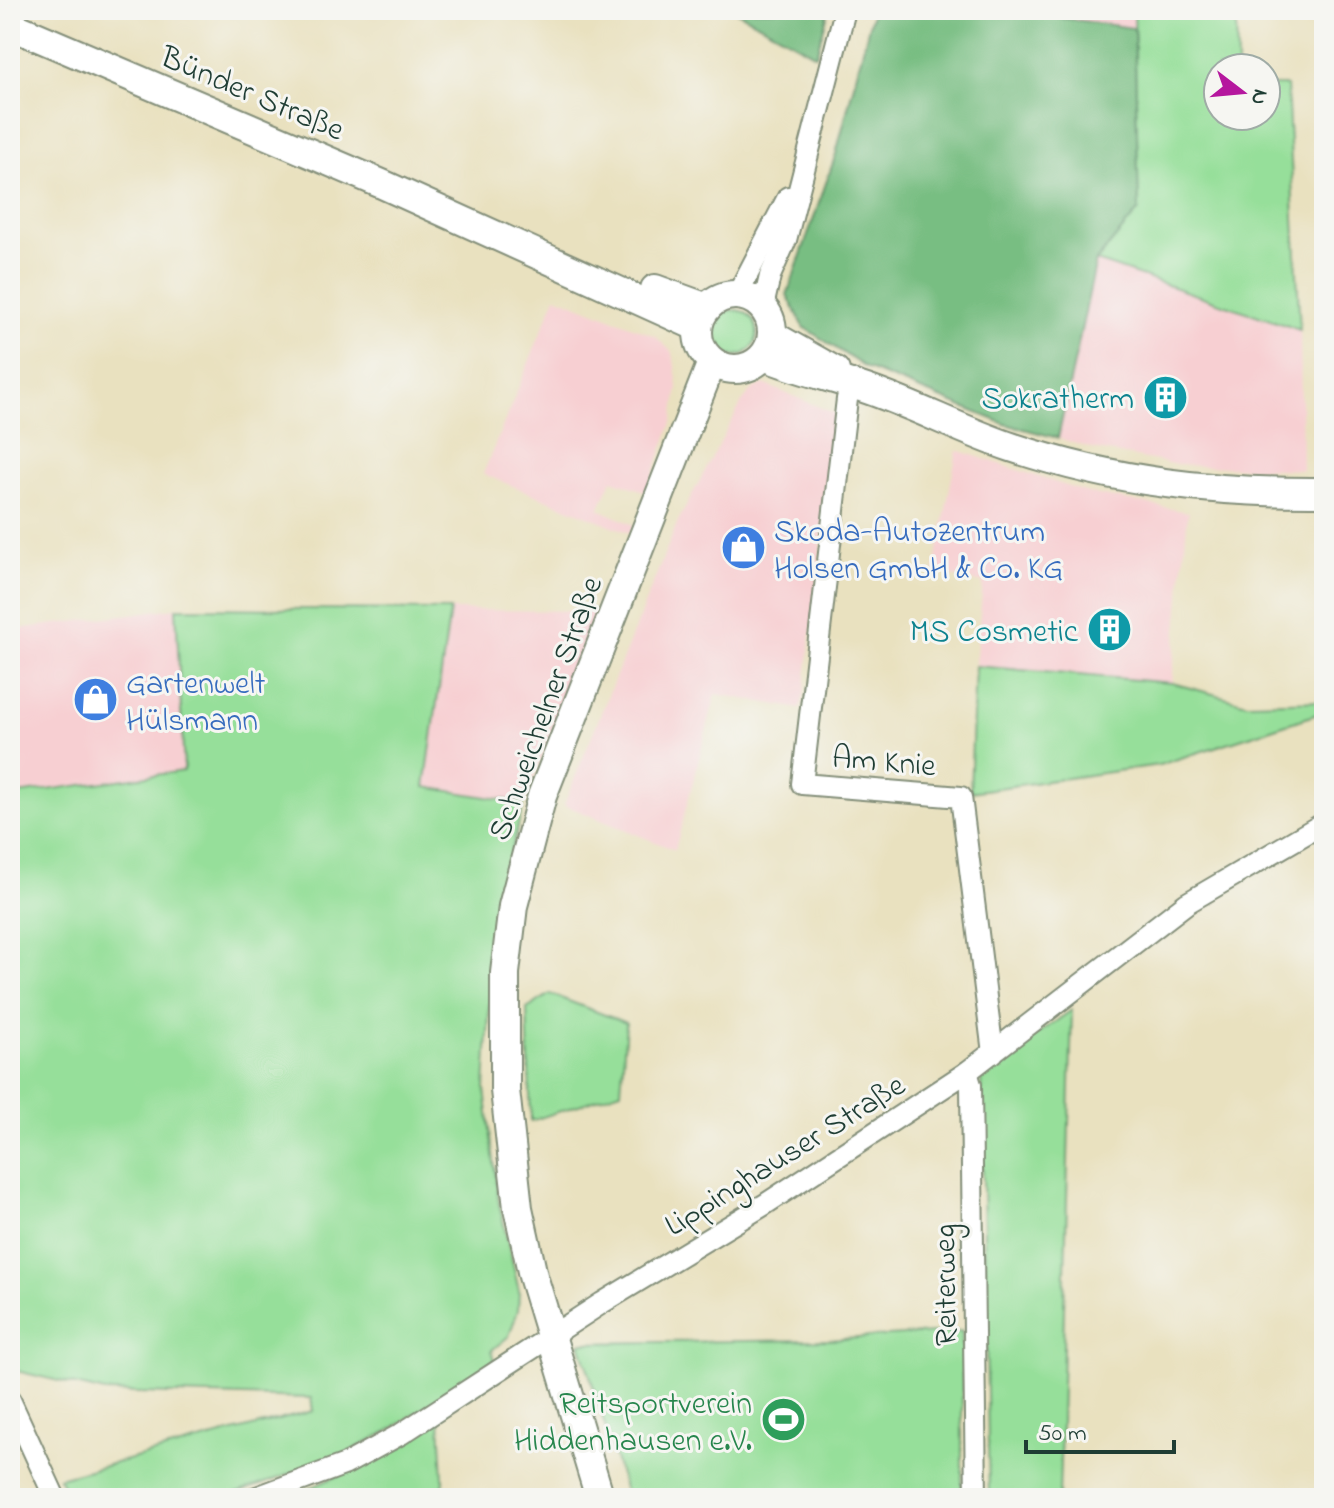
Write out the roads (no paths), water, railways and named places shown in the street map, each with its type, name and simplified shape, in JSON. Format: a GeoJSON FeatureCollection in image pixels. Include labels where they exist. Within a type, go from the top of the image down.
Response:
{"type":"FeatureCollection","features":[{"type":"Feature","properties":{"kind":"main road","name":"Bünder Straße"},"geometry":{"type":"LineString","coordinates":[[10,25],[702,317]]}},
{"type":"Feature","properties":{"kind":"main road"},"geometry":{"type":"LineString","coordinates":[[737,295],[763,307],[772,325],[768,346],[756,364],[724,366],[700,346],[702,317],[726,296],[737,295]]}},
{"type":"Feature","properties":{"kind":"main road"},"geometry":{"type":"LineString","coordinates":[[768,346],[815,376],[852,384],[1008,446],[1084,470],[1170,487],[1324,492]]}},
{"type":"Feature","properties":{"kind":"main road","name":"Schweichelner Straße"},"geometry":{"type":"LineString","coordinates":[[600,1498],[551,1336],[518,1208],[506,1105],[503,1025],[513,906],[542,796],[657,510],[724,366]]}},
{"type":"Feature","properties":{"kind":"street"},"geometry":{"type":"LineString","coordinates":[[763,307],[770,276],[786,240],[845,10]]}},
{"type":"Feature","properties":{"kind":"street"},"geometry":{"type":"LineString","coordinates":[[737,295],[805,162]]}},
{"type":"Feature","properties":{"kind":"street","name":"Am Knie"},"geometry":{"type":"LineString","coordinates":[[852,384],[847,399],[802,784],[961,797],[993,1053]]}},
{"type":"Feature","properties":{"kind":"street","name":"Lippinghauser Straße"},"geometry":{"type":"LineString","coordinates":[[254,1498],[346,1464],[401,1434],[551,1336],[764,1205],[967,1072],[1187,903],[1324,823]]}},
{"type":"Feature","properties":{"kind":"street","name":"Reiterweg"},"geometry":{"type":"LineString","coordinates":[[967,1072],[971,1100],[976,1498]]}},
{"type":"Feature","properties":{"kind":"street"},"geometry":{"type":"LineString","coordinates":[[10,1400],[55,1498]]}},
{"type":"Feature","properties":{"kind":"place","name":"Sokratherm"},"geometry":{"type":"Point","coordinates":[1165,397]}},
{"type":"Feature","properties":{"kind":"place","name":"Skoda-Autozentrum Holsen GmbH & Co. KG"},"geometry":{"type":"Point","coordinates":[743,548]}},
{"type":"Feature","properties":{"kind":"place","name":"MS Cosmetic"},"geometry":{"type":"Point","coordinates":[1109,630]}},
{"type":"Feature","properties":{"kind":"place","name":"Gartenwelt Hülsmann"},"geometry":{"type":"Point","coordinates":[95,700]}},
{"type":"Feature","properties":{"kind":"place","name":"Reitsportverein Hiddenhausen e.V."},"geometry":{"type":"Point","coordinates":[783,1420]}}]}
